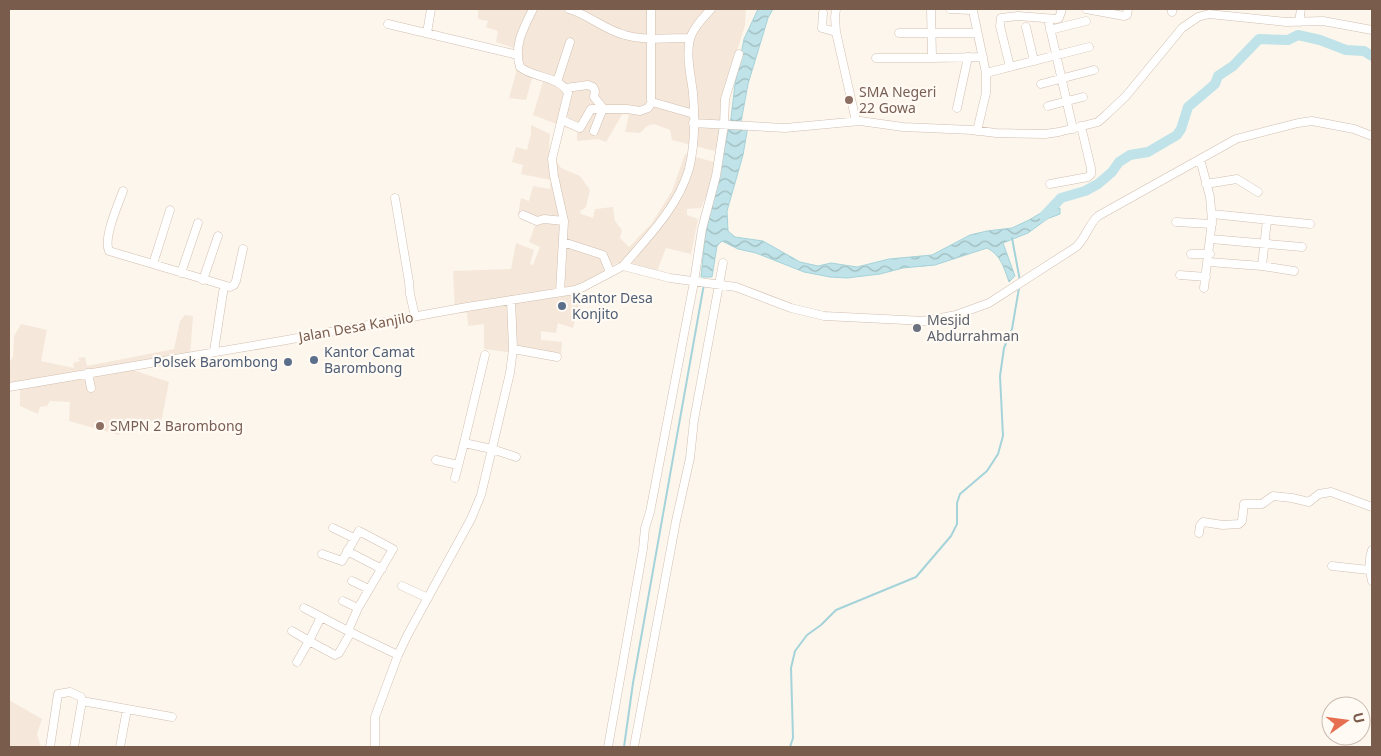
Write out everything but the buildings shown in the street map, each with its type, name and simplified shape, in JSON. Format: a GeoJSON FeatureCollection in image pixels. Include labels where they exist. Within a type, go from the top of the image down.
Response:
{"type":"FeatureCollection","features":[{"type":"Feature","properties":{"kind":"street"},"geometry":{"type":"LineString","coordinates":[[427,34],[431,9]]}},
{"type":"Feature","properties":{"kind":"street"},"geometry":{"type":"LineString","coordinates":[[569,9],[623,35],[651,38],[690,38]]}},
{"type":"Feature","properties":{"kind":"street"},"geometry":{"type":"LineString","coordinates":[[651,9],[650,97],[652,102]]}},
{"type":"Feature","properties":{"kind":"street"},"geometry":{"type":"LineString","coordinates":[[711,9],[702,18],[690,38],[694,123],[689,167],[682,188],[664,218],[623,266],[670,278],[736,287],[791,308],[824,316],[925,321],[956,315],[982,306],[1024,282],[1076,247],[1083,239],[1090,224],[1098,216],[1231,141],[1312,121],[1354,129],[1372,136]]}},
{"type":"Feature","properties":{"kind":"street"},"geometry":{"type":"LineString","coordinates":[[836,9],[836,32],[856,121]]}},
{"type":"Feature","properties":{"kind":"street"},"geometry":{"type":"LineString","coordinates":[[931,9],[932,58]]}},
{"type":"Feature","properties":{"kind":"street"},"geometry":{"type":"LineString","coordinates":[[950,9],[972,10],[983,57],[986,73],[986,93],[977,131]]}},
{"type":"Feature","properties":{"kind":"street"},"geometry":{"type":"LineString","coordinates":[[1010,67],[999,22],[1001,18],[1012,12],[1048,19],[1058,19],[1062,9]]}},
{"type":"Feature","properties":{"kind":"street"},"geometry":{"type":"LineString","coordinates":[[1086,9],[1124,16],[1127,15],[1128,9]]}},
{"type":"Feature","properties":{"kind":"street"},"geometry":{"type":"LineString","coordinates":[[1298,22],[1301,9]]}},
{"type":"Feature","properties":{"kind":"street"},"geometry":{"type":"LineString","coordinates":[[530,10],[521,35],[518,55],[520,67],[566,88],[588,85],[594,87],[594,97],[604,108]]}},
{"type":"Feature","properties":{"kind":"street"},"geometry":{"type":"LineString","coordinates":[[823,13],[822,28],[836,32]]}},
{"type":"Feature","properties":{"kind":"street"},"geometry":{"type":"LineString","coordinates":[[694,123],[785,128],[856,121],[912,128],[1045,134],[1098,122],[1113,110],[1182,28],[1198,17],[1209,14],[1275,22],[1323,21],[1372,30]]}},
{"type":"Feature","properties":{"kind":"street"},"geometry":{"type":"LineString","coordinates":[[1048,19],[1068,101],[1091,168],[1091,174],[1088,177],[1050,184]]}},
{"type":"Feature","properties":{"kind":"street"},"geometry":{"type":"LineString","coordinates":[[1050,30],[1086,22]]}},
{"type":"Feature","properties":{"kind":"street"},"geometry":{"type":"LineString","coordinates":[[388,24],[518,55]]}},
{"type":"Feature","properties":{"kind":"street"},"geometry":{"type":"LineString","coordinates":[[1026,27],[1034,61]]}},
{"type":"Feature","properties":{"kind":"street"},"geometry":{"type":"LineString","coordinates":[[899,33],[977,33]]}},
{"type":"Feature","properties":{"kind":"street"},"geometry":{"type":"LineString","coordinates":[[556,82],[570,42]]}},
{"type":"Feature","properties":{"kind":"street"},"geometry":{"type":"LineString","coordinates":[[986,73],[1089,47]]}},
{"type":"Feature","properties":{"kind":"street"},"geometry":{"type":"LineString","coordinates":[[608,747],[644,549],[645,528],[650,512],[696,282],[702,229],[714,186],[726,125],[725,99],[739,54]]}},
{"type":"Feature","properties":{"kind":"street"},"geometry":{"type":"LineString","coordinates":[[957,108],[968,57]]}},
{"type":"Feature","properties":{"kind":"street"},"geometry":{"type":"LineString","coordinates":[[876,58],[983,57]]}},
{"type":"Feature","properties":{"kind":"street"},"geometry":{"type":"LineString","coordinates":[[1041,84],[1094,70]]}},
{"type":"Feature","properties":{"kind":"street"},"geometry":{"type":"LineString","coordinates":[[560,292],[564,221],[552,158],[568,97],[566,88]]}},
{"type":"Feature","properties":{"kind":"street"},"geometry":{"type":"LineString","coordinates":[[1048,106],[1083,97]]}},
{"type":"Feature","properties":{"kind":"street"},"geometry":{"type":"LineString","coordinates":[[652,102],[694,114]]}},
{"type":"Feature","properties":{"kind":"street"},"geometry":{"type":"LineString","coordinates":[[562,120],[580,128],[591,109],[604,108],[640,111],[648,108],[652,102]]}},
{"type":"Feature","properties":{"kind":"street"},"geometry":{"type":"LineString","coordinates":[[594,131],[604,108]]}},
{"type":"Feature","properties":{"kind":"street"},"geometry":{"type":"LineString","coordinates":[[1200,159],[1212,214],[1209,258],[1204,288]]}},
{"type":"Feature","properties":{"kind":"street"},"geometry":{"type":"LineString","coordinates":[[1206,184],[1237,179],[1258,192]]}},
{"type":"Feature","properties":{"kind":"street"},"geometry":{"type":"LineString","coordinates":[[123,191],[108,236],[107,246],[109,251],[230,287],[234,285],[243,249]]}},
{"type":"Feature","properties":{"kind":"street"},"geometry":{"type":"LineString","coordinates":[[395,198],[415,316]]}},
{"type":"Feature","properties":{"kind":"street"},"geometry":{"type":"LineString","coordinates":[[153,264],[170,210]]}},
{"type":"Feature","properties":{"kind":"street"},"geometry":{"type":"LineString","coordinates":[[1212,214],[1310,224]]}},
{"type":"Feature","properties":{"kind":"street"},"geometry":{"type":"LineString","coordinates":[[523,215],[537,221],[544,219],[564,221]]}},
{"type":"Feature","properties":{"kind":"street"},"geometry":{"type":"LineString","coordinates":[[1262,266],[1267,220]]}},
{"type":"Feature","properties":{"kind":"street"},"geometry":{"type":"LineString","coordinates":[[1176,222],[1212,224]]}},
{"type":"Feature","properties":{"kind":"street"},"geometry":{"type":"LineString","coordinates":[[182,273],[198,223]]}},
{"type":"Feature","properties":{"kind":"street"},"geometry":{"type":"LineString","coordinates":[[203,280],[218,236]]}},
{"type":"Feature","properties":{"kind":"street"},"geometry":{"type":"LineString","coordinates":[[1211,239],[1302,247]]}},
{"type":"Feature","properties":{"kind":"street"},"geometry":{"type":"LineString","coordinates":[[563,242],[603,255],[610,272]]}},
{"type":"Feature","properties":{"kind":"street"},"geometry":{"type":"LineString","coordinates":[[1191,254],[1294,271]]}},
{"type":"Feature","properties":{"kind":"street"},"geometry":{"type":"LineString","coordinates":[[634,747],[690,458],[694,420],[723,263]]}},
{"type":"Feature","properties":{"kind":"street","name":"Jalan Desa Kanjilo"},"geometry":{"type":"LineString","coordinates":[[9,387],[574,290],[623,266]]}},
{"type":"Feature","properties":{"kind":"street"},"geometry":{"type":"LineString","coordinates":[[1180,275],[1206,277]]}},
{"type":"Feature","properties":{"kind":"street"},"geometry":{"type":"LineString","coordinates":[[214,351],[224,286]]}},
{"type":"Feature","properties":{"kind":"street"},"geometry":{"type":"LineString","coordinates":[[375,747],[375,717],[398,655],[477,506],[484,487],[510,372],[513,349],[512,300]]}},
{"type":"Feature","properties":{"kind":"street"},"geometry":{"type":"LineString","coordinates":[[513,349],[556,357]]}},
{"type":"Feature","properties":{"kind":"street"},"geometry":{"type":"LineString","coordinates":[[455,478],[485,355]]}},
{"type":"Feature","properties":{"kind":"street"},"geometry":{"type":"LineString","coordinates":[[88,373],[91,388]]}},
{"type":"Feature","properties":{"kind":"street"},"geometry":{"type":"LineString","coordinates":[[464,443],[516,457]]}},
{"type":"Feature","properties":{"kind":"street"},"geometry":{"type":"LineString","coordinates":[[436,460],[458,465]]}},
{"type":"Feature","properties":{"kind":"street"},"geometry":{"type":"LineString","coordinates":[[1199,533],[1203,522],[1223,525],[1239,524],[1242,521],[1244,504],[1262,504],[1273,496],[1309,502],[1319,494],[1331,492],[1372,506]]}},
{"type":"Feature","properties":{"kind":"street"},"geometry":{"type":"LineString","coordinates":[[333,528],[354,538]]}},
{"type":"Feature","properties":{"kind":"street"},"geometry":{"type":"LineString","coordinates":[[292,631],[336,655],[349,632],[358,608],[393,551],[392,548],[360,531],[357,532],[341,561],[322,554]]}},
{"type":"Feature","properties":{"kind":"street"},"geometry":{"type":"LineString","coordinates":[[347,550],[382,569]]}},
{"type":"Feature","properties":{"kind":"street"},"geometry":{"type":"LineString","coordinates":[[1372,550],[1369,570],[1372,581]]}},
{"type":"Feature","properties":{"kind":"street"},"geometry":{"type":"LineString","coordinates":[[1332,566],[1369,570]]}},
{"type":"Feature","properties":{"kind":"street"},"geometry":{"type":"LineString","coordinates":[[352,581],[369,589]]}},
{"type":"Feature","properties":{"kind":"street"},"geometry":{"type":"LineString","coordinates":[[402,586],[428,598]]}},
{"type":"Feature","properties":{"kind":"street"},"geometry":{"type":"LineString","coordinates":[[343,602],[358,608]]}},
{"type":"Feature","properties":{"kind":"street"},"geometry":{"type":"LineString","coordinates":[[304,608],[398,655]]}},
{"type":"Feature","properties":{"kind":"street"},"geometry":{"type":"LineString","coordinates":[[297,662],[321,617]]}},
{"type":"Feature","properties":{"kind":"street"},"geometry":{"type":"LineString","coordinates":[[50,747],[58,694],[70,692],[81,697],[82,701],[74,747]]}},
{"type":"Feature","properties":{"kind":"street"},"geometry":{"type":"LineString","coordinates":[[82,701],[172,717]]}},
{"type":"Feature","properties":{"kind":"street"},"geometry":{"type":"LineString","coordinates":[[120,747],[127,709]]}},
{"type":"Feature","properties":{"kind":"shaded area"},"geometry":{"type":"Polygon","coordinates":[[[478,9],[746,9],[745,25],[726,88],[720,116],[720,142],[714,151],[672,140],[670,130],[654,124],[647,126],[640,133],[625,132],[629,115],[623,113],[606,142],[598,139],[577,141],[577,132],[533,115],[545,75],[534,71],[526,100],[509,98],[516,73],[514,48],[496,42],[498,31],[486,27],[488,21],[478,19],[478,9]]]}},
{"type":"Feature","properties":{"kind":"shaded area"},"geometry":{"type":"Polygon","coordinates":[[[531,125],[550,134],[549,149],[561,168],[580,176],[590,190],[586,207],[580,211],[581,214],[593,218],[595,209],[613,207],[615,221],[622,230],[620,238],[629,247],[652,223],[672,191],[685,154],[714,162],[709,189],[701,208],[687,209],[687,215],[698,219],[691,254],[666,248],[657,271],[617,263],[586,282],[573,328],[558,323],[556,333],[541,331],[541,340],[562,342],[561,359],[484,349],[484,324],[468,326],[467,313],[455,312],[453,271],[511,269],[516,243],[534,250],[530,264],[533,265],[540,247],[529,242],[536,223],[518,214],[521,198],[529,201],[533,186],[550,189],[551,180],[521,174],[523,165],[512,162],[516,147],[527,150],[531,125]]]}},
{"type":"Feature","properties":{"kind":"shaded area"},"geometry":{"type":"Polygon","coordinates":[[[185,315],[193,316],[190,357],[130,369],[169,382],[161,423],[126,418],[125,427],[119,435],[69,421],[70,402],[50,401],[47,406],[40,407],[38,414],[20,406],[20,386],[13,387],[9,382],[9,363],[13,357],[14,336],[21,324],[47,330],[41,361],[74,368],[73,363],[80,361],[78,358],[85,357],[87,366],[174,349],[180,321],[185,315]]]}},
{"type":"Feature","properties":{"kind":"shaded area"},"geometry":{"type":"Polygon","coordinates":[[[9,700],[42,719],[37,734],[41,747],[9,747],[9,700]]]}},
{"type":"Feature","properties":{"kind":"water"},"geometry":{"type":"Polygon","coordinates":[[[758,9],[773,9],[768,18],[748,84],[741,122],[748,126],[743,155],[727,211],[728,231],[735,237],[763,241],[800,262],[818,266],[831,263],[857,267],[889,259],[932,255],[970,235],[1012,228],[1049,208],[1060,208],[1060,214],[1047,219],[1028,233],[1003,243],[1015,276],[1009,282],[999,258],[987,248],[935,265],[903,268],[880,274],[847,278],[804,272],[756,253],[738,249],[722,241],[717,246],[712,277],[701,277],[705,237],[731,118],[735,84],[744,39],[758,9]]]}},
{"type":"Feature","properties":{"kind":"waterway"},"geometry":{"type":"LineString","coordinates":[[1044,216],[1061,198],[1085,191],[1098,184],[1112,172],[1119,162],[1130,155],[1148,152],[1177,135],[1181,129],[1188,107],[1215,84],[1218,76],[1233,66],[1259,39],[1288,40],[1298,35],[1320,40],[1346,50],[1364,51],[1372,56]]}},
{"type":"Feature","properties":{"kind":"waterway"},"geometry":{"type":"LineString","coordinates":[[1012,238],[1020,281]]}},
{"type":"Feature","properties":{"kind":"waterway"},"geometry":{"type":"LineString","coordinates":[[624,747],[633,683],[704,284]]}},
{"type":"Feature","properties":{"kind":"waterway"},"geometry":{"type":"LineString","coordinates":[[790,747],[793,738],[791,668],[795,651],[807,635],[821,625],[836,610],[916,577],[951,536],[957,524],[957,503],[960,494],[987,471],[998,454],[1003,436],[1000,376],[1004,348],[1012,329],[1019,288]]}},
{"type":"Feature","properties":{"kind":"place","name":"SMA Negeri 22 Gowa"},"geometry":{"type":"Point","coordinates":[849,100]}},
{"type":"Feature","properties":{"kind":"place","name":"Kantor Desa Konjito"},"geometry":{"type":"Point","coordinates":[562,306]}},
{"type":"Feature","properties":{"kind":"place","name":"Mesjid Abdurrahman"},"geometry":{"type":"Point","coordinates":[917,328]}},
{"type":"Feature","properties":{"kind":"place","name":"Kantor Camat Barombong"},"geometry":{"type":"Point","coordinates":[314,360]}},
{"type":"Feature","properties":{"kind":"place","name":"Polsek Barombong"},"geometry":{"type":"Point","coordinates":[288,362]}},
{"type":"Feature","properties":{"kind":"place","name":"SMPN 2 Barombong"},"geometry":{"type":"Point","coordinates":[100,426]}}]}
